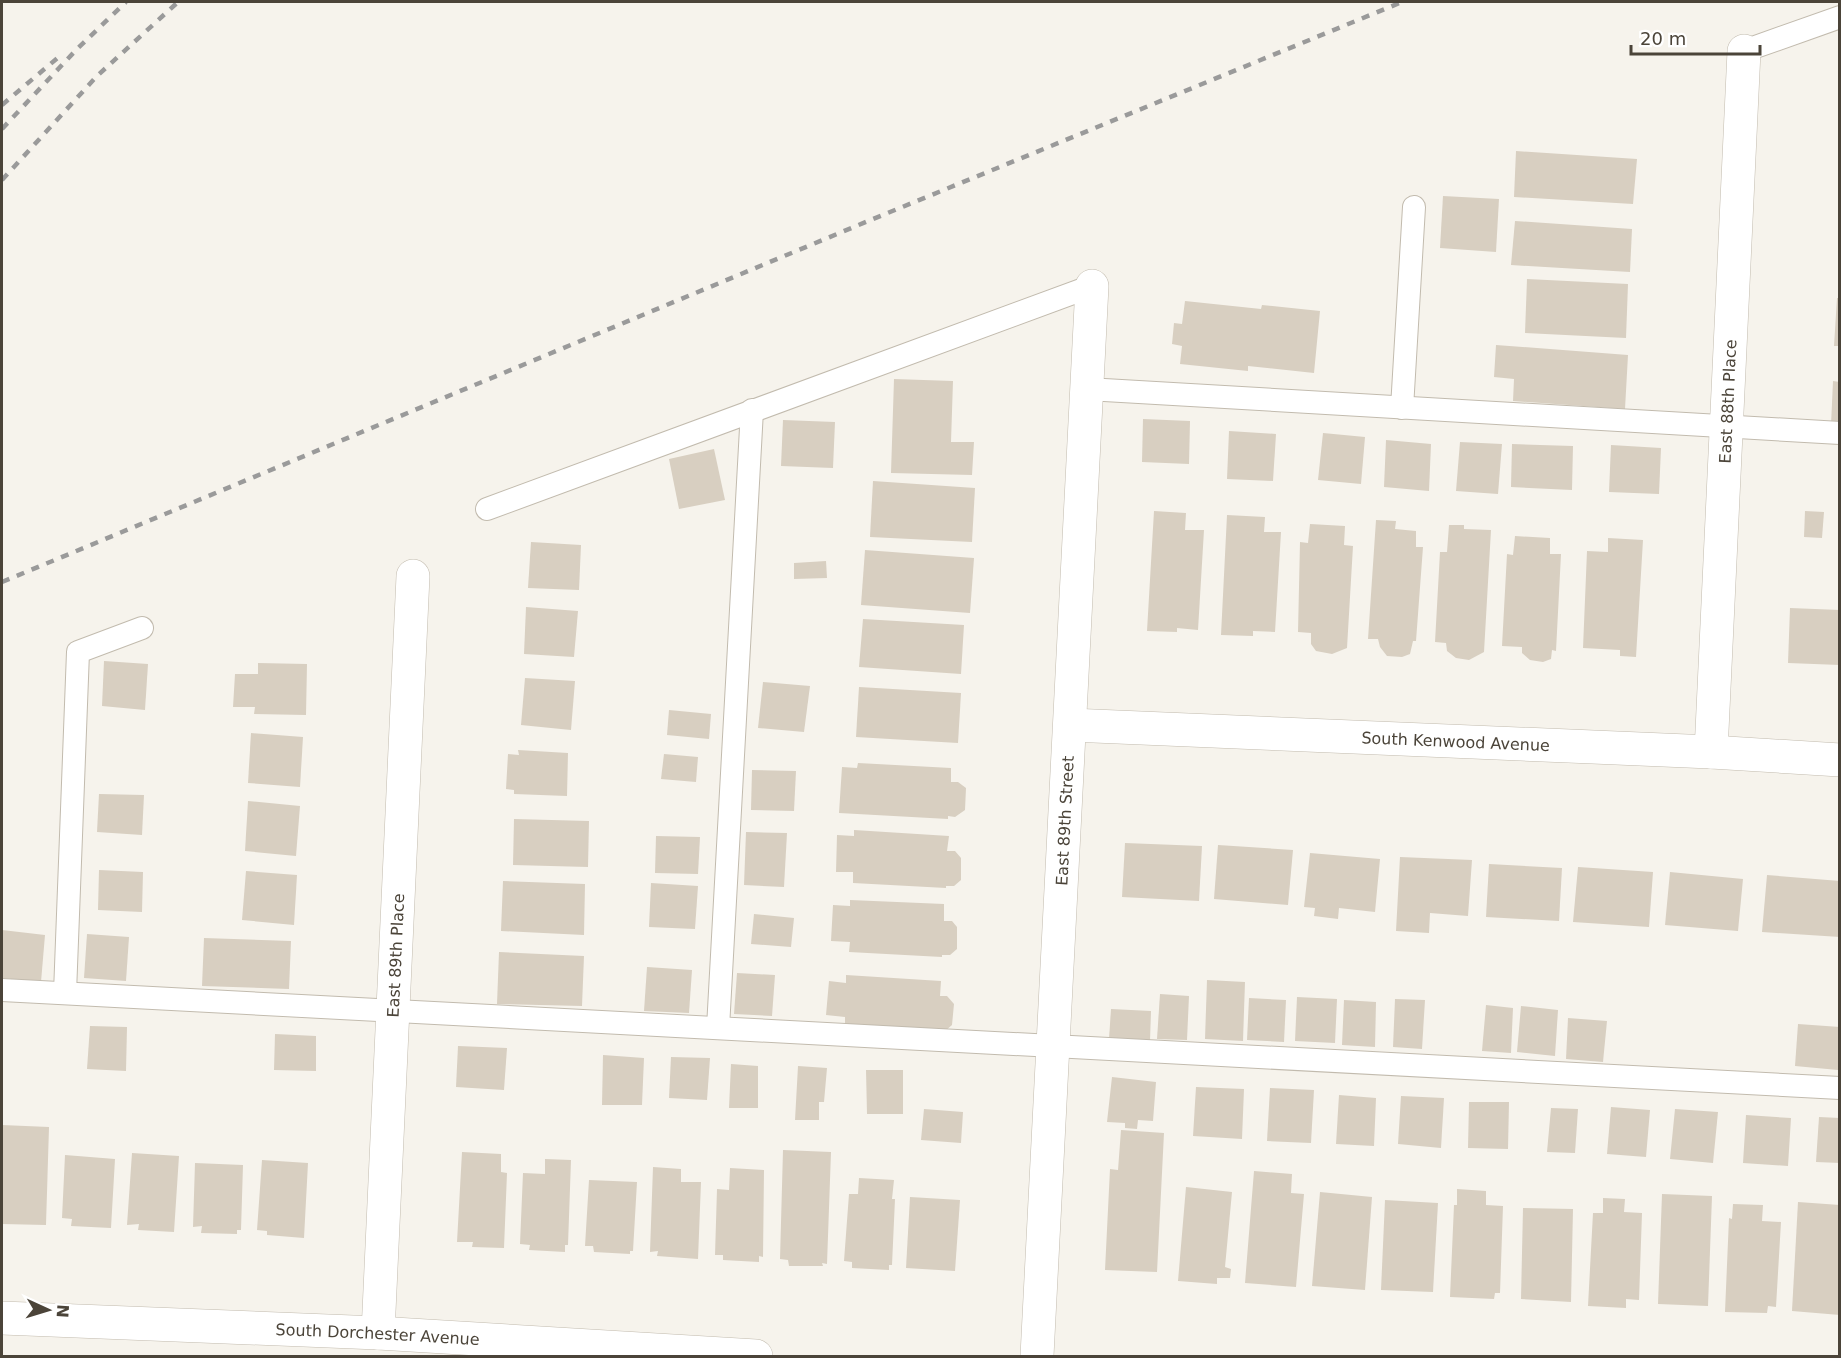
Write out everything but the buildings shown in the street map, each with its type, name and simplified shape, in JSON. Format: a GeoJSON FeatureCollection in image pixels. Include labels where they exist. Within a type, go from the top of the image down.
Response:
{"type":"FeatureCollection","features":[{"type":"Feature","properties":{"kind":"street","name":"East 88th Place"},"geometry":{"type":"LineString","coordinates":[[1711,752],[1744,51]]}},
{"type":"Feature","properties":{"kind":"street","name":"East 89th Street"},"geometry":{"type":"LineString","coordinates":[[1037,1356],[1092,286]]}},
{"type":"Feature","properties":{"kind":"street","name":"East 89th Place"},"geometry":{"type":"LineString","coordinates":[[378,1333],[413,576]]}},
{"type":"Feature","properties":{"kind":"street","name":"South Kenwood Avenue"},"geometry":{"type":"LineString","coordinates":[[1070,725],[1711,752],[1839,760]]}},
{"type":"Feature","properties":{"kind":"street","name":"South Dorchester Avenue"},"geometry":{"type":"LineString","coordinates":[[2,1318],[378,1333],[563,1351],[756,1356]]}},
{"type":"Feature","properties":{"kind":"lane"},"geometry":{"type":"LineString","coordinates":[[1744,51],[1839,17]]}},
{"type":"Feature","properties":{"kind":"lane"},"geometry":{"type":"LineString","coordinates":[[1402,408],[1414,207]]}},
{"type":"Feature","properties":{"kind":"lane"},"geometry":{"type":"LineString","coordinates":[[487,509],[1092,286]]}},
{"type":"Feature","properties":{"kind":"lane"},"geometry":{"type":"LineString","coordinates":[[1087,389],[1839,433]]}},
{"type":"Feature","properties":{"kind":"lane"},"geometry":{"type":"LineString","coordinates":[[718,1028],[752,410]]}},
{"type":"Feature","properties":{"kind":"lane"},"geometry":{"type":"LineString","coordinates":[[64,993],[78,652],[142,628]]}},
{"type":"Feature","properties":{"kind":"lane"},"geometry":{"type":"LineString","coordinates":[[2,990],[1839,1088]]}},
{"type":"Feature","properties":{"kind":"railway"},"geometry":{"type":"LineString","coordinates":[[2,129],[77,49],[126,2]]}},
{"type":"Feature","properties":{"kind":"railway"},"geometry":{"type":"LineString","coordinates":[[2,180],[97,76],[178,2]]}},
{"type":"Feature","properties":{"kind":"railway"},"geometry":{"type":"LineString","coordinates":[[2,582],[873,219],[1402,2]]}},
{"type":"Feature","properties":{"kind":"railway"},"geometry":{"type":"LineString","coordinates":[[2,105],[61,55]]}}]}
